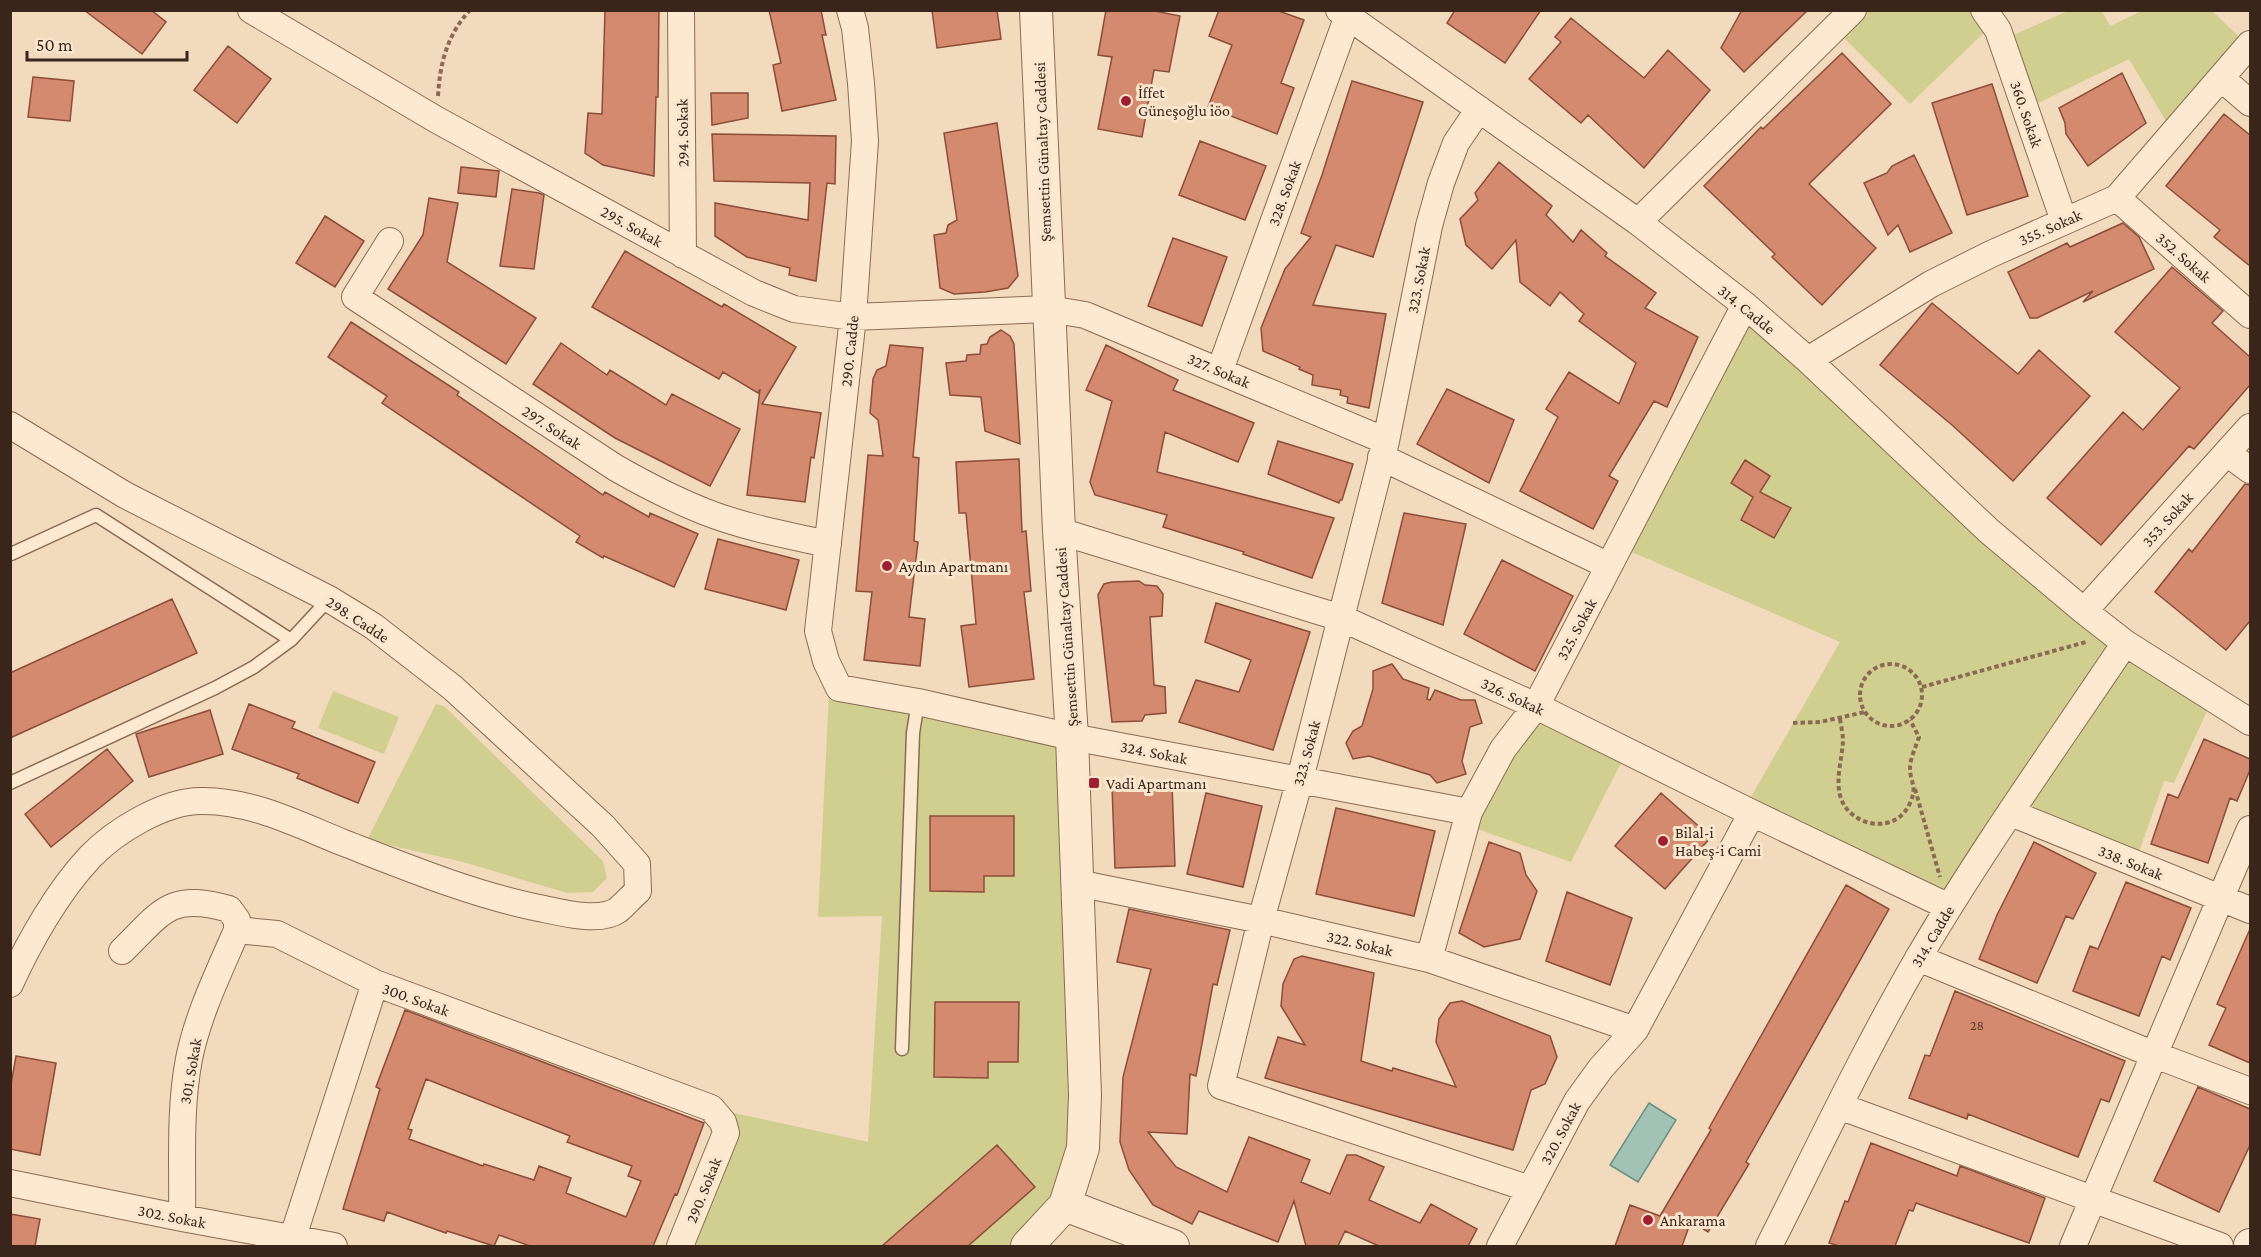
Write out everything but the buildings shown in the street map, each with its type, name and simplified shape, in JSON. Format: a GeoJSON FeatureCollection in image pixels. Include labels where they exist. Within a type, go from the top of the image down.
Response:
{"type":"FeatureCollection","features":[{"type":"Feature","properties":{"kind":"street","name":"295. Sokak"},"geometry":{"type":"LineString","coordinates":[[251,10],[437,120],[754,293],[794,309],[853,317],[1049,309]]}},
{"type":"Feature","properties":{"kind":"street","name":"294. Sokak"},"geometry":{"type":"LineString","coordinates":[[681,10],[683,255]]}},
{"type":"Feature","properties":{"kind":"street","name":"290. Cadde"},"geometry":{"type":"LineString","coordinates":[[839,688],[826,661],[818,631],[853,317],[866,141],[855,28],[850,10]]}},
{"type":"Feature","properties":{"kind":"street","name":"Şemsettin Günaltay Caddesi"},"geometry":{"type":"LineString","coordinates":[[1027,1246],[1065,1205],[1083,1148],[1085,1095],[1072,737],[1059,531],[1036,10]]}},
{"type":"Feature","properties":{"kind":"street"},"geometry":{"type":"LineString","coordinates":[[1638,222],[1853,10]]}},
{"type":"Feature","properties":{"kind":"street","name":"360. Sokak"},"geometry":{"type":"LineString","coordinates":[[1984,10],[1998,30],[2064,220]]}},
{"type":"Feature","properties":{"kind":"street","name":"314. Cadde"},"geometry":{"type":"LineString","coordinates":[[1346,12],[1638,222],[1745,306],[1808,360],[1989,531],[2119,639],[2250,722]]}},
{"type":"Feature","properties":{"kind":"street","name":"328. Sokak"},"geometry":{"type":"LineString","coordinates":[[1220,370],[1346,12]]}},
{"type":"Feature","properties":{"kind":"street","name":"355. Sokak"},"geometry":{"type":"LineString","coordinates":[[1808,360],[1931,284],[2064,220],[2117,198],[2250,44]]}},
{"type":"Feature","properties":{"kind":"street"},"geometry":{"type":"LineString","coordinates":[[2221,78],[2250,103]]}},
{"type":"Feature","properties":{"kind":"street","name":"323. Sokak"},"geometry":{"type":"LineString","coordinates":[[1479,109],[1456,143],[1441,183],[1429,226],[1383,449],[1261,920],[1221,1086],[1530,1189]]}},
{"type":"Feature","properties":{"kind":"street","name":"352. Sokak"},"geometry":{"type":"LineString","coordinates":[[2117,198],[2250,315]]}},
{"type":"Feature","properties":{"kind":"street","name":"297. Sokak"},"geometry":{"type":"LineString","coordinates":[[390,241],[354,297],[616,468],[656,491],[706,512],[775,533],[828,544]]}},
{"type":"Feature","properties":{"kind":"street","name":"325. Sokak"},"geometry":{"type":"LineString","coordinates":[[1429,959],[1469,812],[1503,749],[1536,706],[1745,306]]}},
{"type":"Feature","properties":{"kind":"street","name":"327. Sokak"},"geometry":{"type":"LineString","coordinates":[[1049,309],[1085,315],[1220,370],[1383,449],[1609,566]]}},
{"type":"Feature","properties":{"kind":"street","name":"298. Cadde"},"geometry":{"type":"LineString","coordinates":[[10,425],[125,495],[329,599],[373,626],[453,688],[603,826],[637,864],[638,891],[616,911],[583,917],[501,900],[406,867],[251,807],[201,801],[176,805],[150,814],[116,835],[91,856],[67,887],[36,936],[10,984]]}},
{"type":"Feature","properties":{"kind":"street","name":"353. Sokak"},"geometry":{"type":"LineString","coordinates":[[2085,611],[2250,427]]}},
{"type":"Feature","properties":{"kind":"street"},"geometry":{"type":"LineString","coordinates":[[2227,453],[2250,471]]}},
{"type":"Feature","properties":{"kind":"street","name":"326. Sokak"},"geometry":{"type":"LineString","coordinates":[[1059,531],[1341,618],[1536,706],[1949,907]]}},
{"type":"Feature","properties":{"kind":"street","name":"314. Cadde"},"geometry":{"type":"LineString","coordinates":[[1770,1246],[1839,1106],[1918,958],[2119,639]]}},
{"type":"Feature","properties":{"kind":"street","name":"324. Sokak"},"geometry":{"type":"LineString","coordinates":[[839,688],[918,702],[1072,737],[1469,812]]}},
{"type":"Feature","properties":{"kind":"street","name":"320. Sokak"},"geometry":{"type":"LineString","coordinates":[[1500,1246],[1576,1101],[1601,1068],[1635,1030],[1752,813]]}},
{"type":"Feature","properties":{"kind":"street","name":"338. Sokak"},"geometry":{"type":"LineString","coordinates":[[2011,813],[2250,910]]}},
{"type":"Feature","properties":{"kind":"street"},"geometry":{"type":"LineString","coordinates":[[2073,1246],[2250,829]]}},
{"type":"Feature","properties":{"kind":"street","name":"322. Sokak"},"geometry":{"type":"LineString","coordinates":[[1077,883],[1261,920],[1429,959],[1635,1030]]}},
{"type":"Feature","properties":{"kind":"street"},"geometry":{"type":"LineString","coordinates":[[122,951],[165,909],[185,902],[212,904],[229,909],[237,920],[237,930]]}},
{"type":"Feature","properties":{"kind":"street","name":"300. Sokak"},"geometry":{"type":"LineString","coordinates":[[237,930],[277,934],[375,983],[711,1108],[723,1122],[726,1133]]}},
{"type":"Feature","properties":{"kind":"street","name":"301. Sokak"},"geometry":{"type":"LineString","coordinates":[[182,1218],[183,1111],[189,1058],[206,1000],[237,930]]}},
{"type":"Feature","properties":{"kind":"street"},"geometry":{"type":"LineString","coordinates":[[1918,958],[2155,1055],[2250,1091]]}},
{"type":"Feature","properties":{"kind":"street"},"geometry":{"type":"LineString","coordinates":[[291,1243],[375,983]]}},
{"type":"Feature","properties":{"kind":"street"},"geometry":{"type":"LineString","coordinates":[[1839,1106],[2220,1246]]}},
{"type":"Feature","properties":{"kind":"street","name":"290. Sokak"},"geometry":{"type":"LineString","coordinates":[[680,1246],[726,1133]]}},
{"type":"Feature","properties":{"kind":"street","name":"302. Sokak"},"geometry":{"type":"LineString","coordinates":[[10,1183],[291,1243],[334,1246]]}},
{"type":"Feature","properties":{"kind":"street"},"geometry":{"type":"LineString","coordinates":[[1065,1205],[1173,1246]]}},
{"type":"Feature","properties":{"kind":"lane"},"geometry":{"type":"LineString","coordinates":[[11,554],[96,515],[291,640]]}},
{"type":"Feature","properties":{"kind":"lane"},"geometry":{"type":"LineString","coordinates":[[10,783],[215,688],[254,667],[291,640],[329,599]]}},
{"type":"Feature","properties":{"kind":"lane"},"geometry":{"type":"LineString","coordinates":[[902,1049],[913,733],[918,702]]}},
{"type":"Feature","properties":{"kind":"path"},"geometry":{"type":"LineString","coordinates":[[437,120],[440,70],[457,24],[470,10]]}},
{"type":"Feature","properties":{"kind":"path"},"geometry":{"type":"LineString","coordinates":[[1922,687],[2119,639]]}},
{"type":"Feature","properties":{"kind":"path"},"geometry":{"type":"LineString","coordinates":[[1891,664],[1910,670],[1922,687],[1921,707],[1910,720],[1898,726],[1888,727],[1878,724],[1865,712],[1860,699],[1861,688],[1872,671],[1891,664]]}},
{"type":"Feature","properties":{"kind":"path"},"geometry":{"type":"LineString","coordinates":[[1793,723],[1840,719],[1865,712]]}},
{"type":"Feature","properties":{"kind":"path"},"geometry":{"type":"LineString","coordinates":[[1840,719],[1843,738],[1838,783],[1841,799],[1849,812],[1866,823],[1882,825],[1898,819],[1910,806],[1915,788]]}},
{"type":"Feature","properties":{"kind":"path"},"geometry":{"type":"LineString","coordinates":[[1910,720],[1919,737],[1910,767],[1949,907]]}},
{"type":"Feature","properties":{"kind":"shaded area"},"geometry":{"type":"Polygon","coordinates":[[[1853,10],[1984,11],[1993,24],[1910,104],[1835,29],[1853,10]]]}},
{"type":"Feature","properties":{"kind":"shaded area"},"geometry":{"type":"Polygon","coordinates":[[[2211,10],[2249,46],[2173,133],[2129,59],[2026,109],[2002,40],[2068,11],[2102,11],[2110,26],[2142,11],[2211,10]]]}},
{"type":"Feature","properties":{"kind":"shaded area"},"geometry":{"type":"Polygon","coordinates":[[[1745,305],[1989,531],[2213,698],[2174,783],[2164,781],[2135,863],[2011,813],[1949,907],[1744,809],[1840,642],[1620,547],[1745,305]]]}},
{"type":"Feature","properties":{"kind":"shaded area"},"geometry":{"type":"Polygon","coordinates":[[[333,691],[399,717],[384,754],[318,728],[333,691]]]}},
{"type":"Feature","properties":{"kind":"shaded area"},"geometry":{"type":"Polygon","coordinates":[[[829,693],[1072,737],[1083,1148],[1027,1246],[680,1246],[726,1133],[711,1108],[868,1142],[882,916],[818,917],[829,693]]]}},
{"type":"Feature","properties":{"kind":"shaded area"},"geometry":{"type":"Polygon","coordinates":[[[436,704],[444,706],[603,861],[607,878],[593,892],[567,893],[463,862],[367,840],[436,704]]]}},
{"type":"Feature","properties":{"kind":"shaded area"},"geometry":{"type":"Polygon","coordinates":[[[1536,706],[1627,751],[1571,862],[1466,825],[1536,706]]]}},
{"type":"Feature","properties":{"kind":"shaded area"},"geometry":{"type":"Polygon","coordinates":[[[1649,1103],[1676,1120],[1638,1182],[1610,1165],[1649,1103]]]}},
{"type":"Feature","properties":{"kind":"place","name":"İffet Güneşoğlu iöo"},"geometry":{"type":"Point","coordinates":[1126,101]}},
{"type":"Feature","properties":{"kind":"place","name":"Aydın Apartmanı"},"geometry":{"type":"Point","coordinates":[887,566]}},
{"type":"Feature","properties":{"kind":"place","name":"Vadi Apartmanı"},"geometry":{"type":"Point","coordinates":[1094,783]}},
{"type":"Feature","properties":{"kind":"place","name":"Bilal-i Habeş-i Cami"},"geometry":{"type":"Point","coordinates":[1663,841]}},
{"type":"Feature","properties":{"kind":"place","name":"Ankarama"},"geometry":{"type":"Point","coordinates":[1648,1220]}}]}
